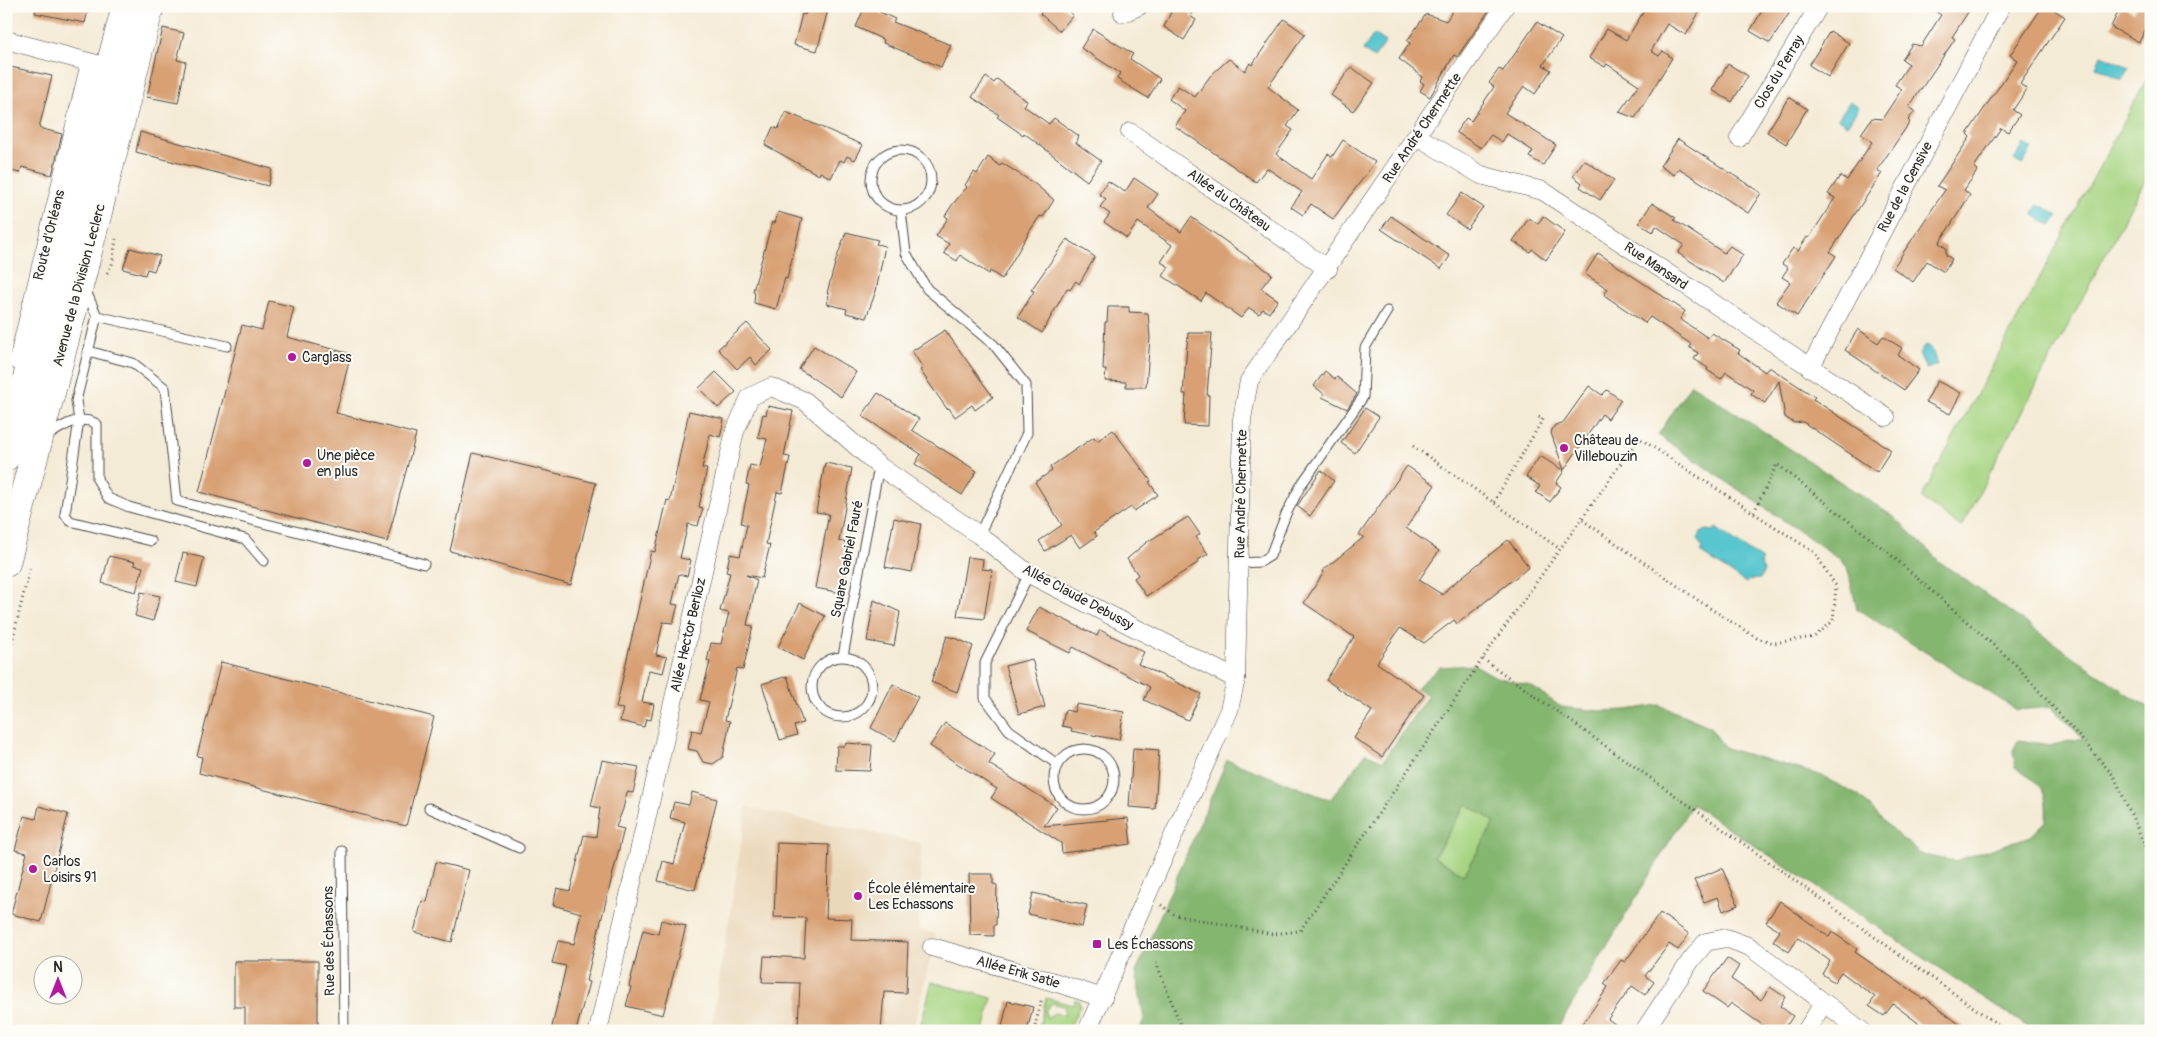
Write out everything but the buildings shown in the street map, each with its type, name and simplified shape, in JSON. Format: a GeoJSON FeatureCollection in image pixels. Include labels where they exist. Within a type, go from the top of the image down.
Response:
{"type":"FeatureCollection","features":[{"type":"Feature","properties":{"kind":"main road","name":"Avenue de la Division Leclerc"},"geometry":{"type":"LineString","coordinates":[[6,457],[100,65],[126,6]]}},
{"type":"Feature","properties":{"kind":"main road","name":"Avenue de la Division Leclerc"},"geometry":{"type":"LineString","coordinates":[[6,563],[81,279],[150,6]]}},
{"type":"Feature","properties":{"kind":"street","name":"Rue André Chermette"},"geometry":{"type":"LineString","coordinates":[[1087,1031],[1230,710],[1236,679],[1242,419],[1249,382],[1328,269],[1505,6]]}},
{"type":"Feature","properties":{"kind":"street","name":"Clos du Perray"},"geometry":{"type":"LineString","coordinates":[[1738,138],[1819,6]]}},
{"type":"Feature","properties":{"kind":"street","name":"Rue de la Censive"},"geometry":{"type":"LineString","coordinates":[[1810,368],[2001,6]]}},
{"type":"Feature","properties":{"kind":"street"},"geometry":{"type":"LineString","coordinates":[[6,40],[100,65]]}},
{"type":"Feature","properties":{"kind":"street","name":"Route d'Orléans"},"geometry":{"type":"LineString","coordinates":[[6,407],[100,65]]}},
{"type":"Feature","properties":{"kind":"street","name":"Allée du Château"},"geometry":{"type":"LineString","coordinates":[[1130,132],[1328,269]]}},
{"type":"Feature","properties":{"kind":"street","name":"Rue Mansard"},"geometry":{"type":"LineString","coordinates":[[1417,136],[1481,175],[1543,191],[1886,417]]}},
{"type":"Feature","properties":{"kind":"street","name":"Allée Hector Berlioz"},"geometry":{"type":"LineString","coordinates":[[598,1031],[735,431],[750,397],[771,387],[805,401],[879,466]]}},
{"type":"Feature","properties":{"kind":"street","name":"Allée Claude Debussy"},"geometry":{"type":"LineString","coordinates":[[879,466],[979,535],[1028,574],[1236,679]]}},
{"type":"Feature","properties":{"kind":"street"},"geometry":{"type":"LineString","coordinates":[[1644,1031],[1691,960],[1706,942],[1726,938],[1750,947],[1823,1004],[1862,1031]]}},
{"type":"Feature","properties":{"kind":"street","name":"Allée Erik Satie"},"geometry":{"type":"LineString","coordinates":[[932,947],[1058,983],[1103,998]]}},
{"type":"Feature","properties":{"kind":"street"},"geometry":{"type":"LineString","coordinates":[[1806,1031],[1823,1004]]}},
{"type":"Feature","properties":{"kind":"lane"},"geometry":{"type":"LineString","coordinates":[[901,150],[912,152],[923,159],[929,167],[932,180],[931,189],[923,202],[914,208],[901,211],[891,209],[880,202],[872,191],[871,180],[872,170],[880,159],[888,152],[901,150]]}},
{"type":"Feature","properties":{"kind":"lane"},"geometry":{"type":"LineString","coordinates":[[901,211],[906,253],[927,288],[994,345],[1026,385],[1027,433],[979,535]]}},
{"type":"Feature","properties":{"kind":"lane"},"geometry":{"type":"LineString","coordinates":[[81,279],[97,316],[76,401],[79,420],[65,514],[70,521],[151,541]]}},
{"type":"Feature","properties":{"kind":"lane"},"geometry":{"type":"LineString","coordinates":[[1240,564],[1260,562],[1270,556],[1286,514],[1301,485],[1363,397],[1365,348],[1387,311]]}},
{"type":"Feature","properties":{"kind":"lane"},"geometry":{"type":"LineString","coordinates":[[97,316],[226,346]]}},
{"type":"Feature","properties":{"kind":"lane"},"geometry":{"type":"LineString","coordinates":[[88,351],[133,363],[165,388],[177,501],[424,564]]}},
{"type":"Feature","properties":{"kind":"lane"},"geometry":{"type":"LineString","coordinates":[[37,442],[64,425],[88,419],[97,424],[97,479],[108,498],[129,507],[245,538],[264,561]]}},
{"type":"Feature","properties":{"kind":"lane","name":"Square Gabriel Fauré"},"geometry":{"type":"LineString","coordinates":[[842,656],[879,466]]}},
{"type":"Feature","properties":{"kind":"lane"},"geometry":{"type":"LineString","coordinates":[[1028,574],[985,663],[985,698],[1009,730],[1057,764]]}},
{"type":"Feature","properties":{"kind":"lane"},"geometry":{"type":"LineString","coordinates":[[842,656],[853,658],[864,665],[873,687],[871,697],[864,708],[855,715],[845,717],[832,716],[821,709],[815,700],[812,687],[814,676],[821,665],[830,659],[842,656]]}},
{"type":"Feature","properties":{"kind":"lane"},"geometry":{"type":"LineString","coordinates":[[1083,749],[1094,751],[1110,763],[1114,773],[1112,790],[1105,801],[1096,807],[1086,810],[1073,808],[1062,801],[1056,792],[1053,780],[1057,764],[1070,752],[1083,749]]}},
{"type":"Feature","properties":{"kind":"lane"},"geometry":{"type":"LineString","coordinates":[[429,808],[519,848]]}},
{"type":"Feature","properties":{"kind":"lane","name":"Rue des Échassons"},"geometry":{"type":"LineString","coordinates":[[342,851],[344,1031]]}},
{"type":"Feature","properties":{"kind":"path"},"geometry":{"type":"LineString","coordinates":[[1494,502],[1542,419],[1536,416]]}},
{"type":"Feature","properties":{"kind":"path"},"geometry":{"type":"LineString","coordinates":[[1148,896],[1175,915],[1273,934],[1300,931],[1483,659],[1581,519],[1639,438],[1816,553],[1836,586],[1833,621],[1814,637],[1774,644],[1757,638],[1708,608],[1581,519]]}},
{"type":"Feature","properties":{"kind":"path"},"geometry":{"type":"LineString","coordinates":[[1413,446],[1560,549]]}},
{"type":"Feature","properties":{"kind":"path"},"geometry":{"type":"LineString","coordinates":[[1754,512],[1777,464],[1890,554],[2014,664],[2114,776],[2151,859]]}},
{"type":"Feature","properties":{"kind":"path"},"geometry":{"type":"LineString","coordinates":[[6,667],[33,558]]}},
{"type":"Feature","properties":{"kind":"path"},"geometry":{"type":"LineString","coordinates":[[1483,659],[2007,1031]]}},
{"type":"Feature","properties":{"kind":"path"},"geometry":{"type":"LineString","coordinates":[[1156,962],[1183,1031]]}},
{"type":"Feature","properties":{"kind":"path"},"geometry":{"type":"LineString","coordinates":[[1034,1031],[1042,997]]}},
{"type":"Feature","properties":{"kind":"shaded area"},"geometry":{"type":"Polygon","coordinates":[[[747,807],[921,843],[919,930],[936,934],[913,1031],[711,1031],[747,807]]]}},
{"type":"Feature","properties":{"kind":"green space"},"geometry":{"type":"Polygon","coordinates":[[[2151,71],[2151,169],[1961,527],[1921,498],[2151,71]]]}},
{"type":"Feature","properties":{"kind":"green space"},"geometry":{"type":"Polygon","coordinates":[[[1691,384],[1894,517],[1940,562],[2086,666],[2151,709],[2151,1031],[2034,1031],[1692,804],[1556,1031],[1139,1031],[1144,1019],[1136,972],[1227,760],[1330,800],[1366,753],[1383,761],[1428,695],[1416,688],[1440,667],[1475,665],[1496,677],[1531,686],[1561,707],[1601,711],[1627,710],[1659,705],[1709,726],[1725,748],[1820,775],[1859,796],[1900,837],[1923,855],[1955,861],[2031,836],[2046,821],[2044,794],[2037,783],[2015,767],[2013,751],[2018,740],[2052,745],[2083,738],[2051,707],[2017,710],[1857,609],[1847,567],[1836,556],[1658,435],[1691,384]],[[1466,804],[1434,857],[1464,875],[1495,822],[1466,804]]]}},
{"type":"Feature","properties":{"kind":"green space"},"geometry":{"type":"Polygon","coordinates":[[[1466,804],[1495,821],[1464,875],[1434,857],[1466,804]]]}},
{"type":"Feature","properties":{"kind":"green space"},"geometry":{"type":"Polygon","coordinates":[[[932,982],[992,998],[984,1031],[919,1031],[932,982]]]}},
{"type":"Feature","properties":{"kind":"green space"},"geometry":{"type":"Polygon","coordinates":[[[1046,998],[1073,1005],[1075,999],[1079,1001],[1080,1006],[1068,1031],[1038,1031],[1046,998]],[[1052,1003],[1045,1011],[1047,1019],[1054,1013],[1064,1015],[1065,1007],[1052,1003]]]}},
{"type":"Feature","properties":{"kind":"water"},"geometry":{"type":"Polygon","coordinates":[[[1374,34],[1386,42],[1374,58],[1363,50],[1374,34]]]}},
{"type":"Feature","properties":{"kind":"water"},"geometry":{"type":"Polygon","coordinates":[[[2101,55],[2129,67],[2122,80],[2096,67],[2101,55]]]}},
{"type":"Feature","properties":{"kind":"water"},"geometry":{"type":"Polygon","coordinates":[[[1850,101],[1859,107],[1847,125],[1838,119],[1850,101]]]}},
{"type":"Feature","properties":{"kind":"water"},"geometry":{"type":"Polygon","coordinates":[[[2024,144],[2032,149],[2022,165],[2014,160],[2024,144]]]}},
{"type":"Feature","properties":{"kind":"water"},"geometry":{"type":"Polygon","coordinates":[[[2039,204],[2058,216],[2051,226],[2033,214],[2039,204]]]}},
{"type":"Feature","properties":{"kind":"water"},"geometry":{"type":"Polygon","coordinates":[[[1926,345],[1932,349],[1937,365],[1926,369],[1919,353],[1926,345]]]}},
{"type":"Feature","properties":{"kind":"water"},"geometry":{"type":"Polygon","coordinates":[[[1716,528],[1762,560],[1760,563],[1764,571],[1760,579],[1749,580],[1746,583],[1700,552],[1702,548],[1698,539],[1701,533],[1707,530],[1714,531],[1716,528]]]}},
{"type":"Feature","properties":{"kind":"place","name":"Carglass"},"geometry":{"type":"Point","coordinates":[292,357]}},
{"type":"Feature","properties":{"kind":"place","name":"Château de Villebouzin"},"geometry":{"type":"Point","coordinates":[1564,448]}},
{"type":"Feature","properties":{"kind":"place","name":"Une pièce en plus"},"geometry":{"type":"Point","coordinates":[307,463]}},
{"type":"Feature","properties":{"kind":"place","name":"Carlos Loisirs 91"},"geometry":{"type":"Point","coordinates":[33,869]}},
{"type":"Feature","properties":{"kind":"place","name":"École élémentaire Les Echassons"},"geometry":{"type":"Point","coordinates":[858,896]}},
{"type":"Feature","properties":{"kind":"place","name":"Les Échassons"},"geometry":{"type":"Point","coordinates":[1097,944]}}]}
